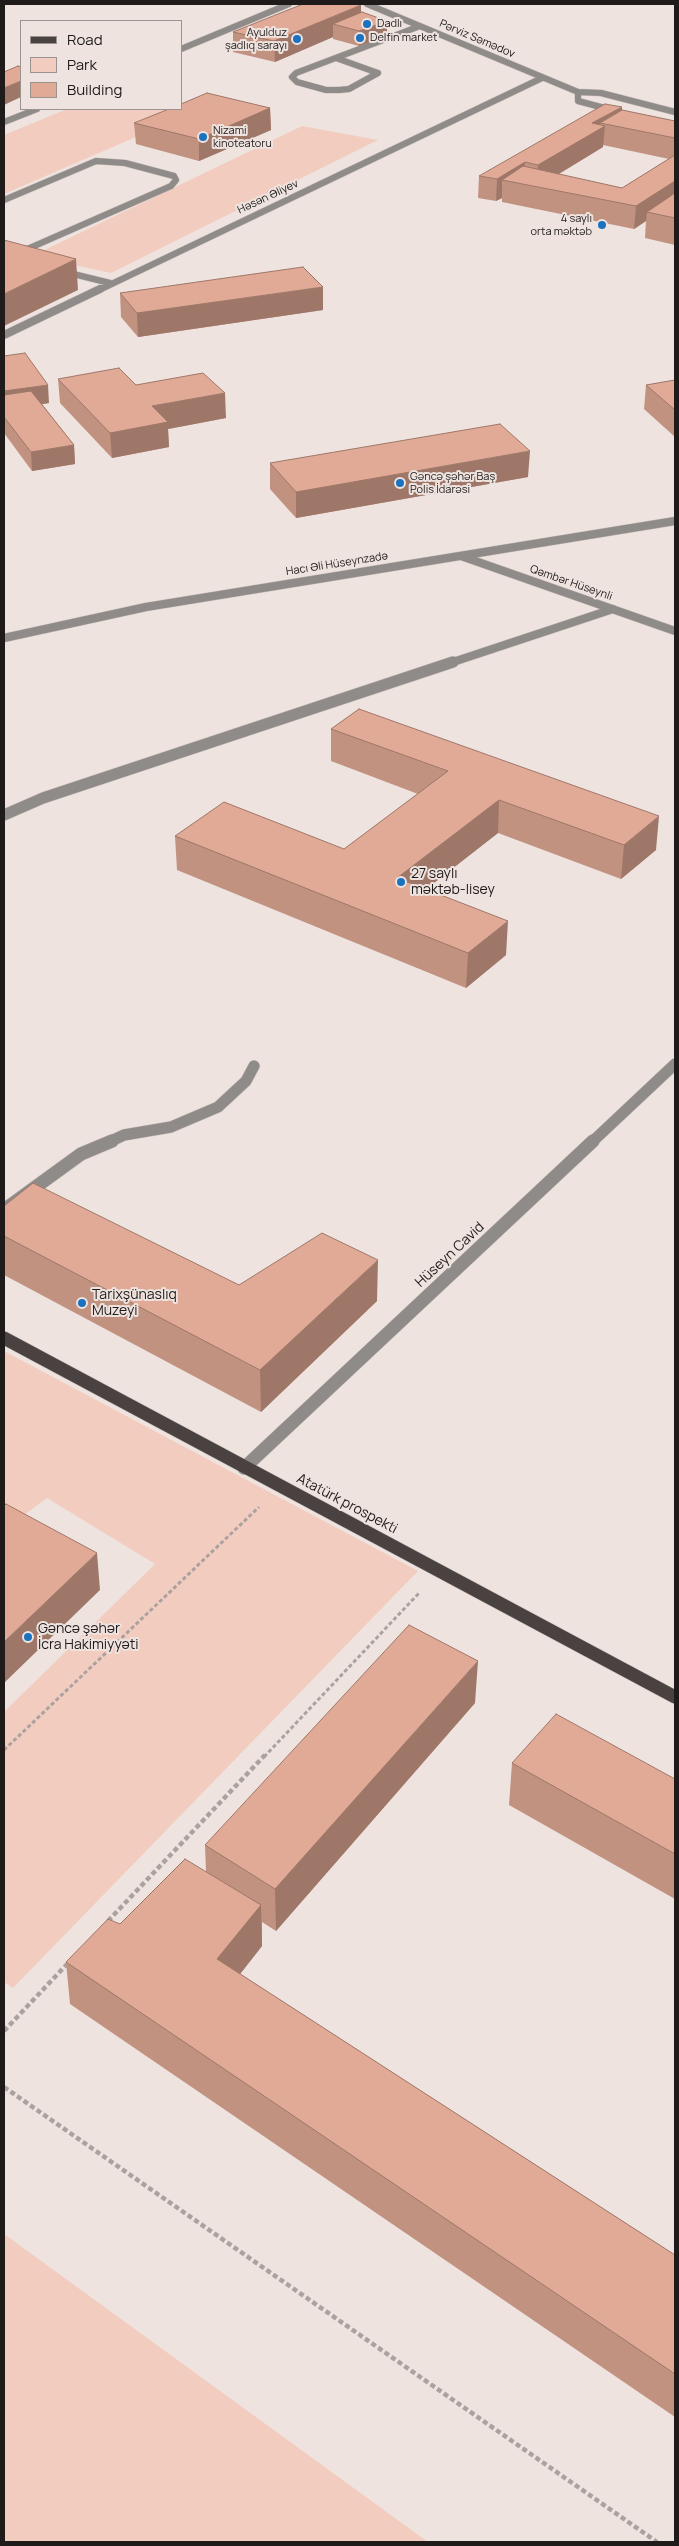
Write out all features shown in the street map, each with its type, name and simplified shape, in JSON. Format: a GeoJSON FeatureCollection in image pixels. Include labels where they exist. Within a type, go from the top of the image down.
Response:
{"type":"FeatureCollection","features":[{"type":"Feature","properties":{"kind":"main road","name":"Atatürk prospekti"},"geometry":{"type":"LineString","coordinates":[[4,1338],[675,1697]]}},
{"type":"Feature","properties":{"kind":"street"},"geometry":{"type":"LineString","coordinates":[[182,49],[289,4]]}},
{"type":"Feature","properties":{"kind":"street","name":"Pərviz Səmədov"},"geometry":{"type":"LineString","coordinates":[[367,4],[578,92],[601,93],[675,112]]}},
{"type":"Feature","properties":{"kind":"street"},"geometry":{"type":"LineString","coordinates":[[336,58],[378,73],[349,89],[340,90],[326,90],[297,82],[292,77],[296,73],[420,26]]}},
{"type":"Feature","properties":{"kind":"street","name":"Həsən Əliyev"},"geometry":{"type":"LineString","coordinates":[[4,335],[542,78]]}},
{"type":"Feature","properties":{"kind":"street","name":"Pərviz Səmədov"},"geometry":{"type":"LineString","coordinates":[[578,92],[578,101],[627,114]]}},
{"type":"Feature","properties":{"kind":"street"},"geometry":{"type":"LineString","coordinates":[[4,122],[34,110]]}},
{"type":"Feature","properties":{"kind":"street"},"geometry":{"type":"LineString","coordinates":[[4,200],[96,161],[125,162],[174,176],[176,180],[171,186],[8,258],[17,260]]}},
{"type":"Feature","properties":{"kind":"street"},"geometry":{"type":"LineString","coordinates":[[54,269],[110,283]]}},
{"type":"Feature","properties":{"kind":"street","name":"Hacı Əli Hüseynzadə"},"geometry":{"type":"LineString","coordinates":[[4,638],[146,607],[675,521]]}},
{"type":"Feature","properties":{"kind":"street","name":"Qəmbər Hüseynli"},"geometry":{"type":"LineString","coordinates":[[459,556],[675,631]]}},
{"type":"Feature","properties":{"kind":"street"},"geometry":{"type":"LineString","coordinates":[[4,815],[43,798],[613,609]]}},
{"type":"Feature","properties":{"kind":"street","name":"Hüseyn Cavid"},"geometry":{"type":"LineString","coordinates":[[244,1468],[675,1064]]}},
{"type":"Feature","properties":{"kind":"street"},"geometry":{"type":"LineString","coordinates":[[4,1210],[30,1193],[81,1154],[124,1135],[171,1127],[218,1108],[246,1081],[254,1066]]}},
{"type":"Feature","properties":{"kind":"path"},"geometry":{"type":"LineString","coordinates":[[4,1750],[280,1487]]}},
{"type":"Feature","properties":{"kind":"path"},"geometry":{"type":"LineString","coordinates":[[106,1923],[439,1572]]}},
{"type":"Feature","properties":{"kind":"path"},"geometry":{"type":"LineString","coordinates":[[4,2031],[72,1959]]}},
{"type":"Feature","properties":{"kind":"path"},"geometry":{"type":"LineString","coordinates":[[4,2088],[657,2542]]}},
{"type":"Feature","properties":{"kind":"green space"},"geometry":{"type":"Polygon","coordinates":[[[201,109],[4,194],[4,135],[65,110],[201,109]]]}},
{"type":"Feature","properties":{"kind":"green space"},"geometry":{"type":"Polygon","coordinates":[[[302,126],[378,140],[111,273],[32,256],[302,126]]]}},
{"type":"Feature","properties":{"kind":"green space"},"geometry":{"type":"Polygon","coordinates":[[[4,1351],[418,1571],[13,1988],[4,1982],[4,1712],[155,1564],[47,1498],[4,1530],[4,1351]]]}},
{"type":"Feature","properties":{"kind":"green space"},"geometry":{"type":"Polygon","coordinates":[[[4,2234],[428,2542],[4,2542],[4,2234]]]}},
{"type":"Feature","properties":{"kind":"building"},"geometry":{"type":"Polygon","coordinates":[[[303,4],[361,5],[274,41],[233,32],[303,4]]]}},
{"type":"Feature","properties":{"kind":"building"},"geometry":{"type":"Polygon","coordinates":[[[362,12],[387,21],[359,31],[333,24],[362,12]]]}},
{"type":"Feature","properties":{"kind":"building"},"geometry":{"type":"Polygon","coordinates":[[[20,67],[20,81],[4,88],[4,72],[20,67]]]}},
{"type":"Feature","properties":{"kind":"building"},"geometry":{"type":"Polygon","coordinates":[[[207,93],[270,108],[199,139],[134,123],[166,110],[182,110],[182,104],[207,93]]]}},
{"type":"Feature","properties":{"kind":"building"},"geometry":{"type":"Polygon","coordinates":[[[605,104],[622,107],[592,123],[605,126],[538,165],[525,162],[497,179],[479,176],[605,104]]]}},
{"type":"Feature","properties":{"kind":"building"},"geometry":{"type":"Polygon","coordinates":[[[622,110],[675,121],[675,138],[600,123],[622,110]]]}},
{"type":"Feature","properties":{"kind":"building"},"geometry":{"type":"Polygon","coordinates":[[[675,155],[675,181],[636,206],[502,180],[523,166],[622,188],[675,155]]]}},
{"type":"Feature","properties":{"kind":"building"},"geometry":{"type":"Polygon","coordinates":[[[675,193],[675,218],[647,212],[675,193]]]}},
{"type":"Feature","properties":{"kind":"building"},"geometry":{"type":"Polygon","coordinates":[[[4,240],[76,259],[4,294],[4,240]]]}},
{"type":"Feature","properties":{"kind":"building"},"geometry":{"type":"Polygon","coordinates":[[[303,267],[323,287],[137,313],[120,293],[303,267]]]}},
{"type":"Feature","properties":{"kind":"building"},"geometry":{"type":"Polygon","coordinates":[[[25,353],[48,385],[4,391],[4,356],[25,353]]]}},
{"type":"Feature","properties":{"kind":"building"},"geometry":{"type":"Polygon","coordinates":[[[119,368],[136,385],[203,373],[225,393],[152,406],[168,422],[110,433],[58,379],[119,368]]]}},
{"type":"Feature","properties":{"kind":"building"},"geometry":{"type":"Polygon","coordinates":[[[675,380],[675,410],[646,385],[675,380]]]}},
{"type":"Feature","properties":{"kind":"building"},"geometry":{"type":"Polygon","coordinates":[[[31,391],[74,445],[31,452],[4,417],[4,395],[31,391]]]}},
{"type":"Feature","properties":{"kind":"building"},"geometry":{"type":"Polygon","coordinates":[[[500,424],[530,451],[296,492],[270,463],[500,424]]]}},
{"type":"Feature","properties":{"kind":"building"},"geometry":{"type":"Polygon","coordinates":[[[359,709],[659,816],[624,845],[499,800],[397,878],[508,921],[468,953],[175,836],[224,802],[344,849],[448,771],[331,729],[359,709]]]}},
{"type":"Feature","properties":{"kind":"building"},"geometry":{"type":"Polygon","coordinates":[[[33,1183],[239,1285],[322,1233],[378,1260],[260,1370],[4,1236],[4,1206],[33,1183]]]}},
{"type":"Feature","properties":{"kind":"building"},"geometry":{"type":"Polygon","coordinates":[[[6,1504],[97,1553],[4,1642],[4,1506],[6,1504]]]}},
{"type":"Feature","properties":{"kind":"building"},"geometry":{"type":"Polygon","coordinates":[[[409,1625],[478,1661],[275,1889],[205,1845],[409,1625]]]}},
{"type":"Feature","properties":{"kind":"building"},"geometry":{"type":"Polygon","coordinates":[[[556,1714],[675,1779],[675,1854],[512,1763],[556,1714]]]}},
{"type":"Feature","properties":{"kind":"building"},"geometry":{"type":"Polygon","coordinates":[[[185,1859],[261,1905],[217,1959],[675,2255],[675,2374],[66,1962],[108,1919],[120,1924],[185,1859]]]}},
{"type":"Feature","properties":{"kind":"place","name":"Dadlı"},"geometry":{"type":"Point","coordinates":[367,24]}},
{"type":"Feature","properties":{"kind":"place","name":"Delfin market"},"geometry":{"type":"Point","coordinates":[360,38]}},
{"type":"Feature","properties":{"kind":"place","name":"Ayulduz şadlıq sarayı"},"geometry":{"type":"Point","coordinates":[297,39]}},
{"type":"Feature","properties":{"kind":"place","name":"Nizami kinoteatoru"},"geometry":{"type":"Point","coordinates":[203,137]}},
{"type":"Feature","properties":{"kind":"place","name":"4 saylı orta məktəb"},"geometry":{"type":"Point","coordinates":[602,225]}},
{"type":"Feature","properties":{"kind":"place","name":"Gəncə şəhər Baş Polis İdarəsi"},"geometry":{"type":"Point","coordinates":[400,483]}},
{"type":"Feature","properties":{"kind":"place","name":"27 saylı məktəb-lisey"},"geometry":{"type":"Point","coordinates":[401,882]}},
{"type":"Feature","properties":{"kind":"place","name":"Tarixşünaslıq Muzeyi"},"geometry":{"type":"Point","coordinates":[82,1303]}},
{"type":"Feature","properties":{"kind":"place","name":"Gəncə şəhər İcra Hakimiyyəti"},"geometry":{"type":"Point","coordinates":[28,1637]}}]}
